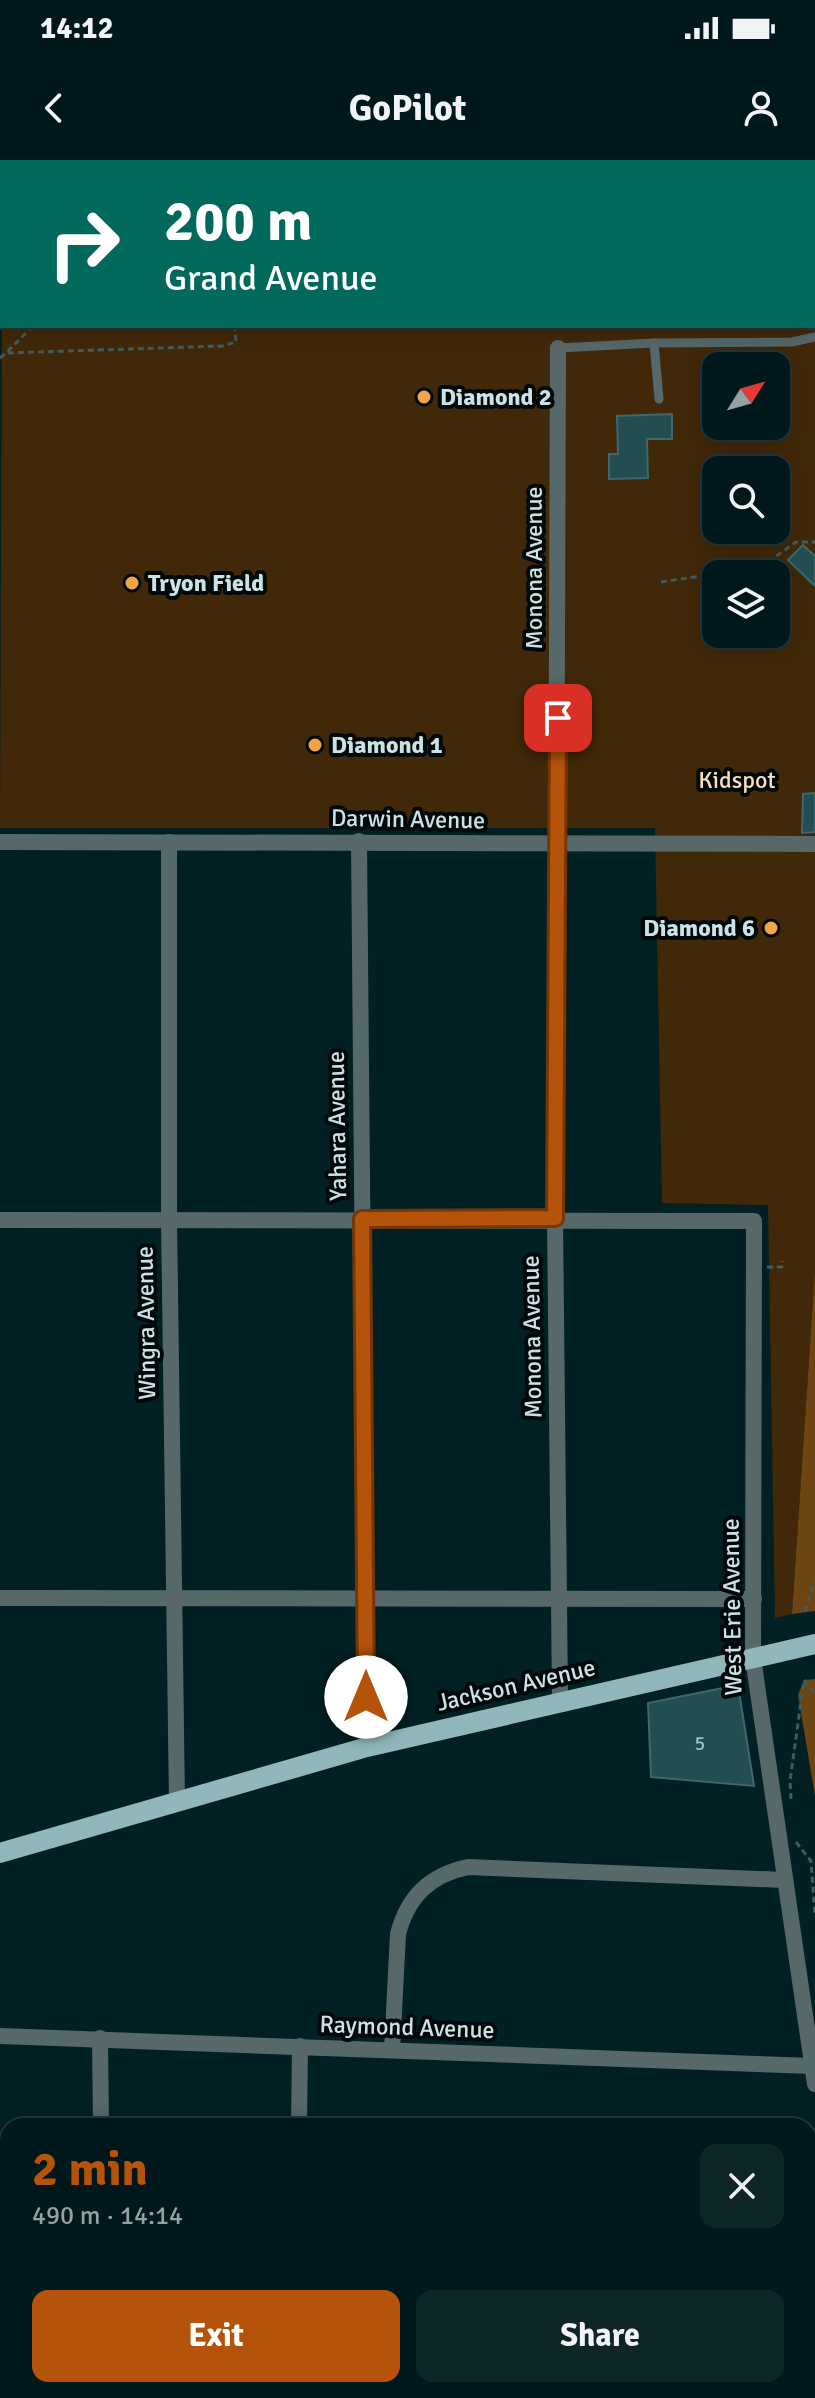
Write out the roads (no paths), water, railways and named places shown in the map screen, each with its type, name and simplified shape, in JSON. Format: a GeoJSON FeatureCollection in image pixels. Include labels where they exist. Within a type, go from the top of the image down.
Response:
{"type":"FeatureCollection","features":[{"type":"Feature","properties":{"kind":"main road","name":"Jackson Avenue"},"geometry":{"type":"LineString","coordinates":[[0,1853],[367,1747],[560,1700],[815,1644]]}},
{"type":"Feature","properties":{"kind":"street","name":"Monona Avenue"},"geometry":{"type":"LineString","coordinates":[[558,348],[555,1218],[560,1700]]}},
{"type":"Feature","properties":{"kind":"street","name":"Yahara Avenue"},"geometry":{"type":"LineString","coordinates":[[359,841],[367,1747]]}},
{"type":"Feature","properties":{"kind":"street","name":"Darwin Avenue"},"geometry":{"type":"LineString","coordinates":[[0,842],[815,844]]}},
{"type":"Feature","properties":{"kind":"street","name":"Wingra Avenue"},"geometry":{"type":"LineString","coordinates":[[169,842],[169,1219],[177,1803]]}},
{"type":"Feature","properties":{"kind":"street"},"geometry":{"type":"LineString","coordinates":[[0,1220],[555,1218]]}},
{"type":"Feature","properties":{"kind":"street","name":"West Erie Avenue"},"geometry":{"type":"LineString","coordinates":[[555,1218],[754,1221],[753,1658],[814,2075]]}},
{"type":"Feature","properties":{"kind":"street"},"geometry":{"type":"LineString","coordinates":[[0,1598],[754,1599]]}},
{"type":"Feature","properties":{"kind":"street"},"geometry":{"type":"LineString","coordinates":[[392,2050],[398,1934],[403,1916],[416,1895],[435,1877],[468,1867],[785,1880]]}},
{"type":"Feature","properties":{"kind":"street","name":"Raymond Avenue"},"geometry":{"type":"LineString","coordinates":[[0,2036],[392,2050],[814,2075]]}},
{"type":"Feature","properties":{"kind":"street"},"geometry":{"type":"LineString","coordinates":[[100,2038],[101,2118]]}},
{"type":"Feature","properties":{"kind":"street"},"geometry":{"type":"LineString","coordinates":[[299,2118],[300,2046]]}},
{"type":"Feature","properties":{"kind":"lane"},"geometry":{"type":"LineString","coordinates":[[558,348],[654,343],[792,342],[815,337]]}},
{"type":"Feature","properties":{"kind":"lane"},"geometry":{"type":"LineString","coordinates":[[654,343],[659,399]]}},
{"type":"Feature","properties":{"kind":"place","name":"Diamond 2"},"geometry":{"type":"Point","coordinates":[424,397]}},
{"type":"Feature","properties":{"kind":"place","name":"Tryon Field"},"geometry":{"type":"Point","coordinates":[132,583]}},
{"type":"Feature","properties":{"kind":"place","name":"Diamond 1"},"geometry":{"type":"Point","coordinates":[315,745]}},
{"type":"Feature","properties":{"kind":"place","name":"Diamond 6"},"geometry":{"type":"Point","coordinates":[771,928]}},
{"type":"Feature","properties":{"kind":"park label","name":"Kidspot"},"geometry":{"type":"Point","coordinates":[737,780]}}]}
